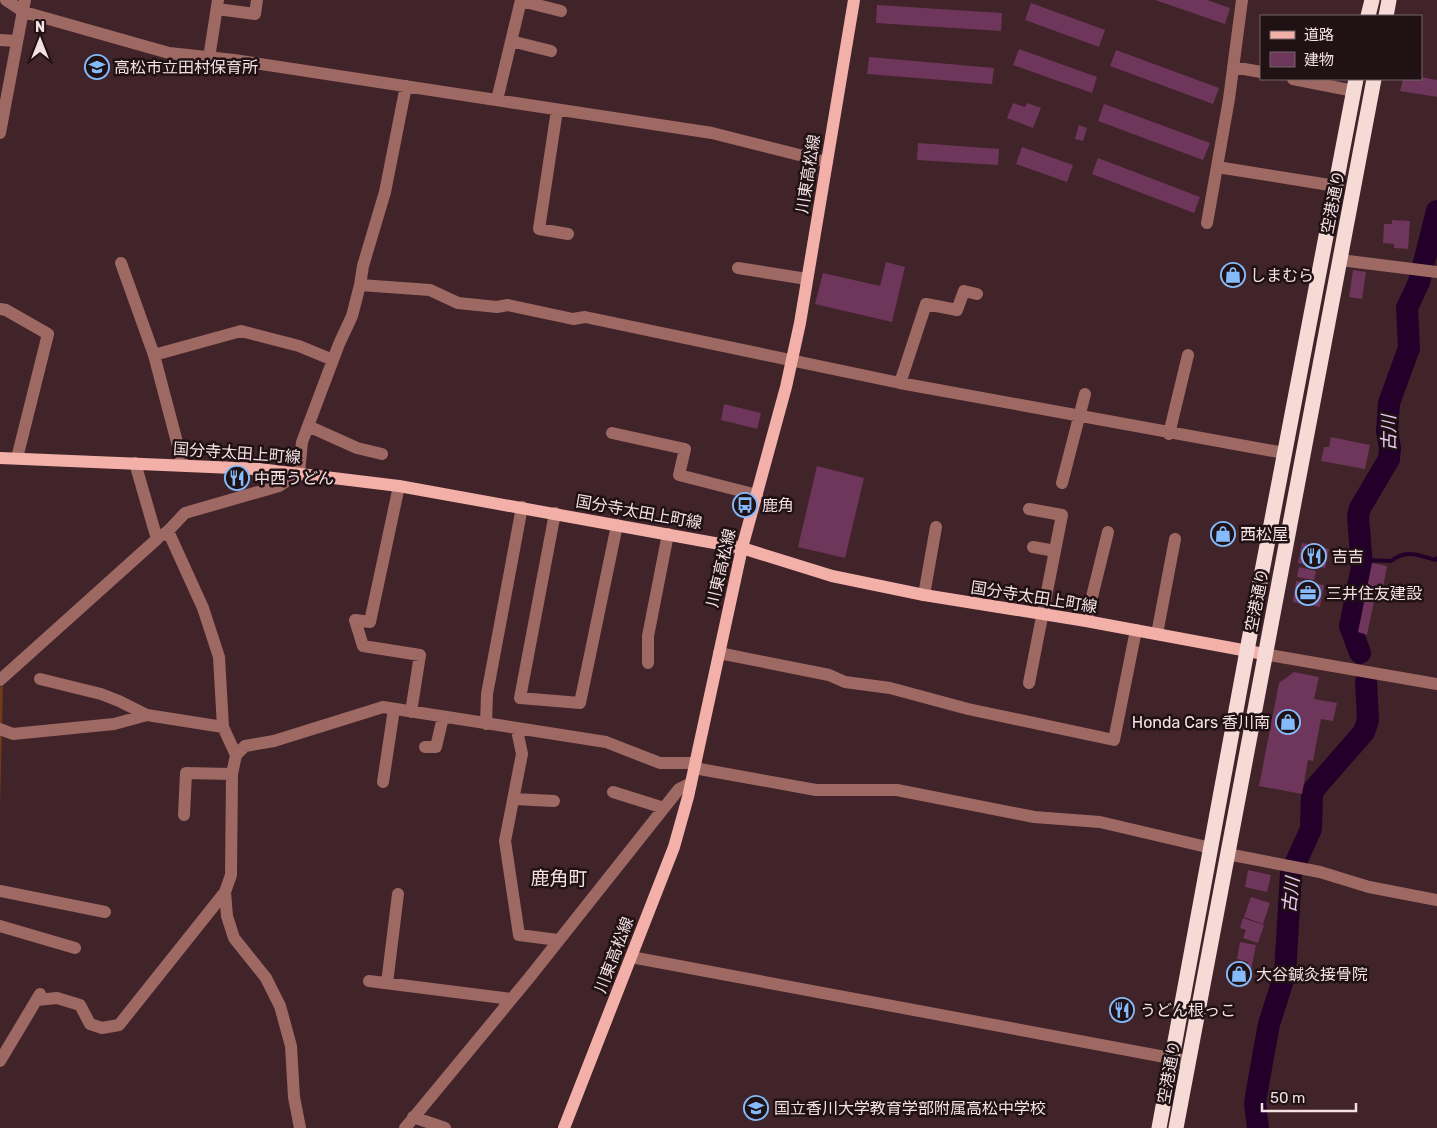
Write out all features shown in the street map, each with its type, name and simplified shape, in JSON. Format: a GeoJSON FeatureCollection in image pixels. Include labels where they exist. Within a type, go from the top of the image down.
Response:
{"type":"FeatureCollection","features":[{"type":"Feature","properties":{"kind":"highway"},"geometry":{"type":"LineString","coordinates":[[1368,15],[1372,0]]}},
{"type":"Feature","properties":{"kind":"highway"},"geometry":{"type":"LineString","coordinates":[[1386,15],[1389,0]]}},
{"type":"Feature","properties":{"kind":"highway","name":"空港通り"},"geometry":{"type":"LineString","coordinates":[[1176,1128],[1374,80]]}},
{"type":"Feature","properties":{"kind":"highway","name":"空港通り"},"geometry":{"type":"LineString","coordinates":[[1159,1128],[1284,453],[1355,85]]}},
{"type":"Feature","properties":{"kind":"main road","name":"川東高松線"},"geometry":{"type":"LineString","coordinates":[[564,1128],[674,847],[691,782],[742,548],[792,362],[854,0]]}},
{"type":"Feature","properties":{"kind":"main road","name":"国分寺太田上町線"},"geometry":{"type":"LineString","coordinates":[[0,458],[183,465],[299,473],[399,486],[742,548],[832,576],[924,595],[1043,616],[1086,621],[1264,654]]}},
{"type":"Feature","properties":{"kind":"street"},"geometry":{"type":"LineString","coordinates":[[6,0],[169,53],[406,86],[712,133],[826,162]]}},
{"type":"Feature","properties":{"kind":"street"},"geometry":{"type":"LineString","coordinates":[[209,58],[218,4],[255,14],[257,0]]}},
{"type":"Feature","properties":{"kind":"street"},"geometry":{"type":"LineString","coordinates":[[497,100],[521,0],[561,11]]}},
{"type":"Feature","properties":{"kind":"street"},"geometry":{"type":"LineString","coordinates":[[1207,223],[1242,0]]}},
{"type":"Feature","properties":{"kind":"street"},"geometry":{"type":"LineString","coordinates":[[0,133],[5,75],[17,41],[25,6]]}},
{"type":"Feature","properties":{"kind":"street"},"geometry":{"type":"LineString","coordinates":[[0,40],[17,41]]}},
{"type":"Feature","properties":{"kind":"street"},"geometry":{"type":"LineString","coordinates":[[511,41],[552,51]]}},
{"type":"Feature","properties":{"kind":"street"},"geometry":{"type":"LineString","coordinates":[[1233,67],[1260,72]]}},
{"type":"Feature","properties":{"kind":"street"},"geometry":{"type":"LineString","coordinates":[[1303,80],[1355,85]]}},
{"type":"Feature","properties":{"kind":"street"},"geometry":{"type":"LineString","coordinates":[[0,680],[168,531],[185,513],[279,486],[299,473],[302,442],[352,316],[360,285],[362,266],[385,192],[406,86]]}},
{"type":"Feature","properties":{"kind":"street"},"geometry":{"type":"LineString","coordinates":[[557,110],[539,229],[568,234]]}},
{"type":"Feature","properties":{"kind":"street"},"geometry":{"type":"LineString","coordinates":[[1217,167],[1336,186]]}},
{"type":"Feature","properties":{"kind":"street"},"geometry":{"type":"LineString","coordinates":[[1340,260],[1427,271]]}},
{"type":"Feature","properties":{"kind":"street"},"geometry":{"type":"LineString","coordinates":[[121,262],[154,356],[183,465]]}},
{"type":"Feature","properties":{"kind":"street"},"geometry":{"type":"LineString","coordinates":[[738,268],[807,279]]}},
{"type":"Feature","properties":{"kind":"street"},"geometry":{"type":"LineString","coordinates":[[360,285],[430,290],[458,303],[496,308],[508,305],[573,319],[585,317],[792,362],[1169,434],[1284,453]]}},
{"type":"Feature","properties":{"kind":"street"},"geometry":{"type":"LineString","coordinates":[[900,383],[926,304],[957,310],[964,291],[976,294]]}},
{"type":"Feature","properties":{"kind":"street"},"geometry":{"type":"LineString","coordinates":[[0,309],[6,310],[48,334],[17,458]]}},
{"type":"Feature","properties":{"kind":"street"},"geometry":{"type":"LineString","coordinates":[[154,356],[241,331],[299,346],[333,360]]}},
{"type":"Feature","properties":{"kind":"street"},"geometry":{"type":"LineString","coordinates":[[1169,434],[1188,355]]}},
{"type":"Feature","properties":{"kind":"street"},"geometry":{"type":"LineString","coordinates":[[1062,483],[1085,394]]}},
{"type":"Feature","properties":{"kind":"street"},"geometry":{"type":"LineString","coordinates":[[308,426],[357,448],[382,454]]}},
{"type":"Feature","properties":{"kind":"street"},"geometry":{"type":"LineString","coordinates":[[612,433],[685,449],[679,475],[757,495]]}},
{"type":"Feature","properties":{"kind":"street"},"geometry":{"type":"LineString","coordinates":[[135,463],[157,539]]}},
{"type":"Feature","properties":{"kind":"street"},"geometry":{"type":"LineString","coordinates":[[399,486],[370,622],[355,620],[362,646],[420,655],[411,712]]}},
{"type":"Feature","properties":{"kind":"street"},"geometry":{"type":"LineString","coordinates":[[486,724],[487,694],[522,507]]}},
{"type":"Feature","properties":{"kind":"street"},"geometry":{"type":"LineString","coordinates":[[1029,509],[1062,515],[1029,683]]}},
{"type":"Feature","properties":{"kind":"street"},"geometry":{"type":"LineString","coordinates":[[555,513],[520,698],[580,703],[617,525]]}},
{"type":"Feature","properties":{"kind":"street"},"geometry":{"type":"LineString","coordinates":[[924,595],[936,527]]}},
{"type":"Feature","properties":{"kind":"street"},"geometry":{"type":"LineString","coordinates":[[168,531],[203,608],[219,657],[223,727],[236,755]]}},
{"type":"Feature","properties":{"kind":"street"},"geometry":{"type":"LineString","coordinates":[[1086,621],[1108,532]]}},
{"type":"Feature","properties":{"kind":"street"},"geometry":{"type":"LineString","coordinates":[[648,663],[648,636],[668,534]]}},
{"type":"Feature","properties":{"kind":"street"},"geometry":{"type":"LineString","coordinates":[[1157,634],[1175,539]]}},
{"type":"Feature","properties":{"kind":"street"},"geometry":{"type":"LineString","coordinates":[[1033,547],[1055,551]]}},
{"type":"Feature","properties":{"kind":"street"},"geometry":{"type":"LineString","coordinates":[[719,652],[821,673],[845,682],[898,689],[968,709],[1114,740],[1136,630]]}},
{"type":"Feature","properties":{"kind":"street"},"geometry":{"type":"LineString","coordinates":[[1264,654],[1437,684]]}},
{"type":"Feature","properties":{"kind":"street"},"geometry":{"type":"LineString","coordinates":[[40,679],[120,700],[147,716]]}},
{"type":"Feature","properties":{"kind":"street"},"geometry":{"type":"LineString","coordinates":[[0,1061],[39,997],[57,998],[80,1005],[90,1024],[102,1028],[119,1025],[225,892],[231,876],[232,774],[236,755],[245,746],[274,741],[383,707],[517,730],[606,742],[660,763],[695,765],[816,790],[897,790],[1034,817],[1100,822],[1211,848]]}},
{"type":"Feature","properties":{"kind":"street"},"geometry":{"type":"LineString","coordinates":[[383,782],[394,709]]}},
{"type":"Feature","properties":{"kind":"street"},"geometry":{"type":"LineString","coordinates":[[0,729],[13,734],[114,724],[147,716],[223,727]]}},
{"type":"Feature","properties":{"kind":"street"},"geometry":{"type":"LineString","coordinates":[[425,747],[436,747],[443,717]]}},
{"type":"Feature","properties":{"kind":"street"},"geometry":{"type":"LineString","coordinates":[[517,730],[522,754],[506,841],[519,935],[558,940]]}},
{"type":"Feature","properties":{"kind":"street"},"geometry":{"type":"LineString","coordinates":[[184,815],[186,773],[232,774]]}},
{"type":"Feature","properties":{"kind":"street"},"geometry":{"type":"LineString","coordinates":[[405,1128],[680,788],[691,782]]}},
{"type":"Feature","properties":{"kind":"street"},"geometry":{"type":"LineString","coordinates":[[613,792],[664,808]]}},
{"type":"Feature","properties":{"kind":"street"},"geometry":{"type":"LineString","coordinates":[[514,799],[554,801]]}},
{"type":"Feature","properties":{"kind":"street"},"geometry":{"type":"LineString","coordinates":[[1227,854],[1295,867],[1369,887],[1437,900]]}},
{"type":"Feature","properties":{"kind":"street"},"geometry":{"type":"LineString","coordinates":[[0,891],[105,912]]}},
{"type":"Feature","properties":{"kind":"street"},"geometry":{"type":"LineString","coordinates":[[225,892],[227,916],[234,938],[266,978],[280,1006],[291,1046],[294,1097],[300,1128]]}},
{"type":"Feature","properties":{"kind":"street"},"geometry":{"type":"LineString","coordinates":[[387,983],[398,894]]}},
{"type":"Feature","properties":{"kind":"street"},"geometry":{"type":"LineString","coordinates":[[0,926],[75,948]]}},
{"type":"Feature","properties":{"kind":"street"},"geometry":{"type":"LineString","coordinates":[[631,957],[1188,1061]]}},
{"type":"Feature","properties":{"kind":"street"},"geometry":{"type":"LineString","coordinates":[[369,981],[511,999]]}},
{"type":"Feature","properties":{"kind":"street"},"geometry":{"type":"LineString","coordinates":[[413,1118],[444,1128]]}},
{"type":"Feature","properties":{"kind":"shaded area"},"geometry":{"type":"Polygon","coordinates":[[[3,686],[0,809],[0,687],[3,686]]]}},
{"type":"Feature","properties":{"kind":"building"},"geometry":{"type":"Polygon","coordinates":[[[1155,0],[1207,0],[1230,8],[1225,24],[1155,0]]]}},
{"type":"Feature","properties":{"kind":"building"},"geometry":{"type":"Polygon","coordinates":[[[1031,3],[1105,30],[1099,47],[1025,20],[1031,3]]]}},
{"type":"Feature","properties":{"kind":"building"},"geometry":{"type":"Polygon","coordinates":[[[877,5],[1002,13],[1001,31],[876,23],[877,5]]]}},
{"type":"Feature","properties":{"kind":"building"},"geometry":{"type":"Polygon","coordinates":[[[1019,49],[1097,77],[1092,93],[1013,65],[1019,49]]]}},
{"type":"Feature","properties":{"kind":"building"},"geometry":{"type":"Polygon","coordinates":[[[1116,50],[1219,88],[1213,104],[1110,66],[1116,50]]]}},
{"type":"Feature","properties":{"kind":"building"},"geometry":{"type":"Polygon","coordinates":[[[869,57],[994,68],[992,84],[867,74],[869,57]]]}},
{"type":"Feature","properties":{"kind":"building"},"geometry":{"type":"Polygon","coordinates":[[[1422,77],[1437,80],[1437,97],[1400,91],[1403,80],[1422,80],[1422,77]]]}},
{"type":"Feature","properties":{"kind":"building"},"geometry":{"type":"Polygon","coordinates":[[[1013,103],[1025,107],[1027,103],[1041,108],[1033,128],[1007,118],[1013,103]]]}},
{"type":"Feature","properties":{"kind":"building"},"geometry":{"type":"Polygon","coordinates":[[[1104,104],[1210,143],[1203,160],[1098,121],[1104,104]]]}},
{"type":"Feature","properties":{"kind":"building"},"geometry":{"type":"Polygon","coordinates":[[[1079,125],[1087,128],[1083,141],[1075,139],[1079,125]]]}},
{"type":"Feature","properties":{"kind":"building"},"geometry":{"type":"Polygon","coordinates":[[[918,143],[999,149],[998,165],[917,160],[918,143]]]}},
{"type":"Feature","properties":{"kind":"building"},"geometry":{"type":"Polygon","coordinates":[[[1022,147],[1073,165],[1067,182],[1016,164],[1022,147]]]}},
{"type":"Feature","properties":{"kind":"building"},"geometry":{"type":"Polygon","coordinates":[[[1098,158],[1200,197],[1194,213],[1092,174],[1098,158]]]}},
{"type":"Feature","properties":{"kind":"building"},"geometry":{"type":"Polygon","coordinates":[[[1392,220],[1410,221],[1408,249],[1394,248],[1394,244],[1383,243],[1384,224],[1392,224],[1392,220]]]}},
{"type":"Feature","properties":{"kind":"building"},"geometry":{"type":"Polygon","coordinates":[[[886,262],[905,267],[892,322],[815,304],[823,273],[880,286],[886,262]]]}},
{"type":"Feature","properties":{"kind":"building"},"geometry":{"type":"Polygon","coordinates":[[[1353,270],[1366,272],[1362,299],[1349,297],[1353,270]]]}},
{"type":"Feature","properties":{"kind":"building"},"geometry":{"type":"Polygon","coordinates":[[[724,404],[761,413],[757,429],[721,420],[724,404]]]}},
{"type":"Feature","properties":{"kind":"building"},"geometry":{"type":"Polygon","coordinates":[[[1331,437],[1370,445],[1365,469],[1321,461],[1324,447],[1329,447],[1331,437]]]}},
{"type":"Feature","properties":{"kind":"building"},"geometry":{"type":"Polygon","coordinates":[[[817,466],[864,478],[845,558],[798,547],[817,466]]]}},
{"type":"Feature","properties":{"kind":"building"},"geometry":{"type":"Polygon","coordinates":[[[1302,543],[1329,549],[1325,568],[1298,563],[1302,543]]]}},
{"type":"Feature","properties":{"kind":"building"},"geometry":{"type":"Polygon","coordinates":[[[1372,563],[1387,566],[1380,603],[1374,601],[1367,635],[1358,632],[1372,563]]]}},
{"type":"Feature","properties":{"kind":"building"},"geometry":{"type":"Polygon","coordinates":[[[1299,567],[1316,571],[1314,580],[1297,577],[1299,567]]]}},
{"type":"Feature","properties":{"kind":"building"},"geometry":{"type":"Polygon","coordinates":[[[1296,581],[1324,585],[1320,607],[1293,602],[1296,581]]]}},
{"type":"Feature","properties":{"kind":"building"},"geometry":{"type":"Polygon","coordinates":[[[1294,672],[1319,677],[1314,699],[1337,703],[1333,721],[1321,719],[1313,761],[1308,760],[1302,794],[1259,786],[1279,683],[1294,672]]]}},
{"type":"Feature","properties":{"kind":"building"},"geometry":{"type":"Polygon","coordinates":[[[1248,870],[1271,875],[1267,892],[1245,887],[1248,870]]]}},
{"type":"Feature","properties":{"kind":"building"},"geometry":{"type":"Polygon","coordinates":[[[1251,897],[1270,903],[1263,924],[1244,917],[1251,897]]]}},
{"type":"Feature","properties":{"kind":"building"},"geometry":{"type":"Polygon","coordinates":[[[1243,918],[1264,925],[1258,943],[1243,938],[1246,930],[1240,928],[1243,918]]]}},
{"type":"Feature","properties":{"kind":"building"},"geometry":{"type":"Polygon","coordinates":[[[1240,942],[1256,945],[1248,985],[1232,982],[1236,967],[1247,969],[1248,962],[1237,959],[1240,942]]]}},
{"type":"Feature","properties":{"kind":"waterway","name":"古川"},"geometry":{"type":"LineString","coordinates":[[1360,653],[1350,626],[1362,567],[1358,516],[1360,508],[1389,459],[1390,448],[1387,431],[1389,403],[1409,348],[1407,308],[1419,282],[1437,211]]}},
{"type":"Feature","properties":{"kind":"waterway"},"geometry":{"type":"LineString","coordinates":[[1363,560],[1391,561],[1396,557],[1407,554],[1435,560],[1437,558]]}},
{"type":"Feature","properties":{"kind":"waterway","name":"古川"},"geometry":{"type":"LineString","coordinates":[[1258,1128],[1255,1103],[1259,1079],[1269,1024],[1285,974],[1291,873],[1311,829],[1312,795],[1315,788],[1364,732],[1368,720],[1366,682]]}},
{"type":"Feature","properties":{"kind":"place","name":"高松市立田村保育所"},"geometry":{"type":"Point","coordinates":[97,67]}},
{"type":"Feature","properties":{"kind":"place","name":"しまむら"},"geometry":{"type":"Point","coordinates":[1233,275]}},
{"type":"Feature","properties":{"kind":"place","name":"中西うどん"},"geometry":{"type":"Point","coordinates":[237,478]}},
{"type":"Feature","properties":{"kind":"place","name":"鹿角"},"geometry":{"type":"Point","coordinates":[745,505]}},
{"type":"Feature","properties":{"kind":"place","name":"西松屋"},"geometry":{"type":"Point","coordinates":[1223,534]}},
{"type":"Feature","properties":{"kind":"place","name":"吉吉"},"geometry":{"type":"Point","coordinates":[1314,556]}},
{"type":"Feature","properties":{"kind":"place","name":"三井住友建設"},"geometry":{"type":"Point","coordinates":[1308,593]}},
{"type":"Feature","properties":{"kind":"place","name":"Honda Cars 香川南"},"geometry":{"type":"Point","coordinates":[1288,722]}},
{"type":"Feature","properties":{"kind":"place","name":"大谷鍼灸接骨院"},"geometry":{"type":"Point","coordinates":[1239,974]}},
{"type":"Feature","properties":{"kind":"place","name":"うどん根っこ"},"geometry":{"type":"Point","coordinates":[1122,1010]}},
{"type":"Feature","properties":{"kind":"place","name":"国立香川大学教育学部附属高松中学校"},"geometry":{"type":"Point","coordinates":[756,1108]}},
{"type":"Feature","properties":{"kind":"district","name":"鹿角町"},"geometry":{"type":"Point","coordinates":[559,878]}}]}
